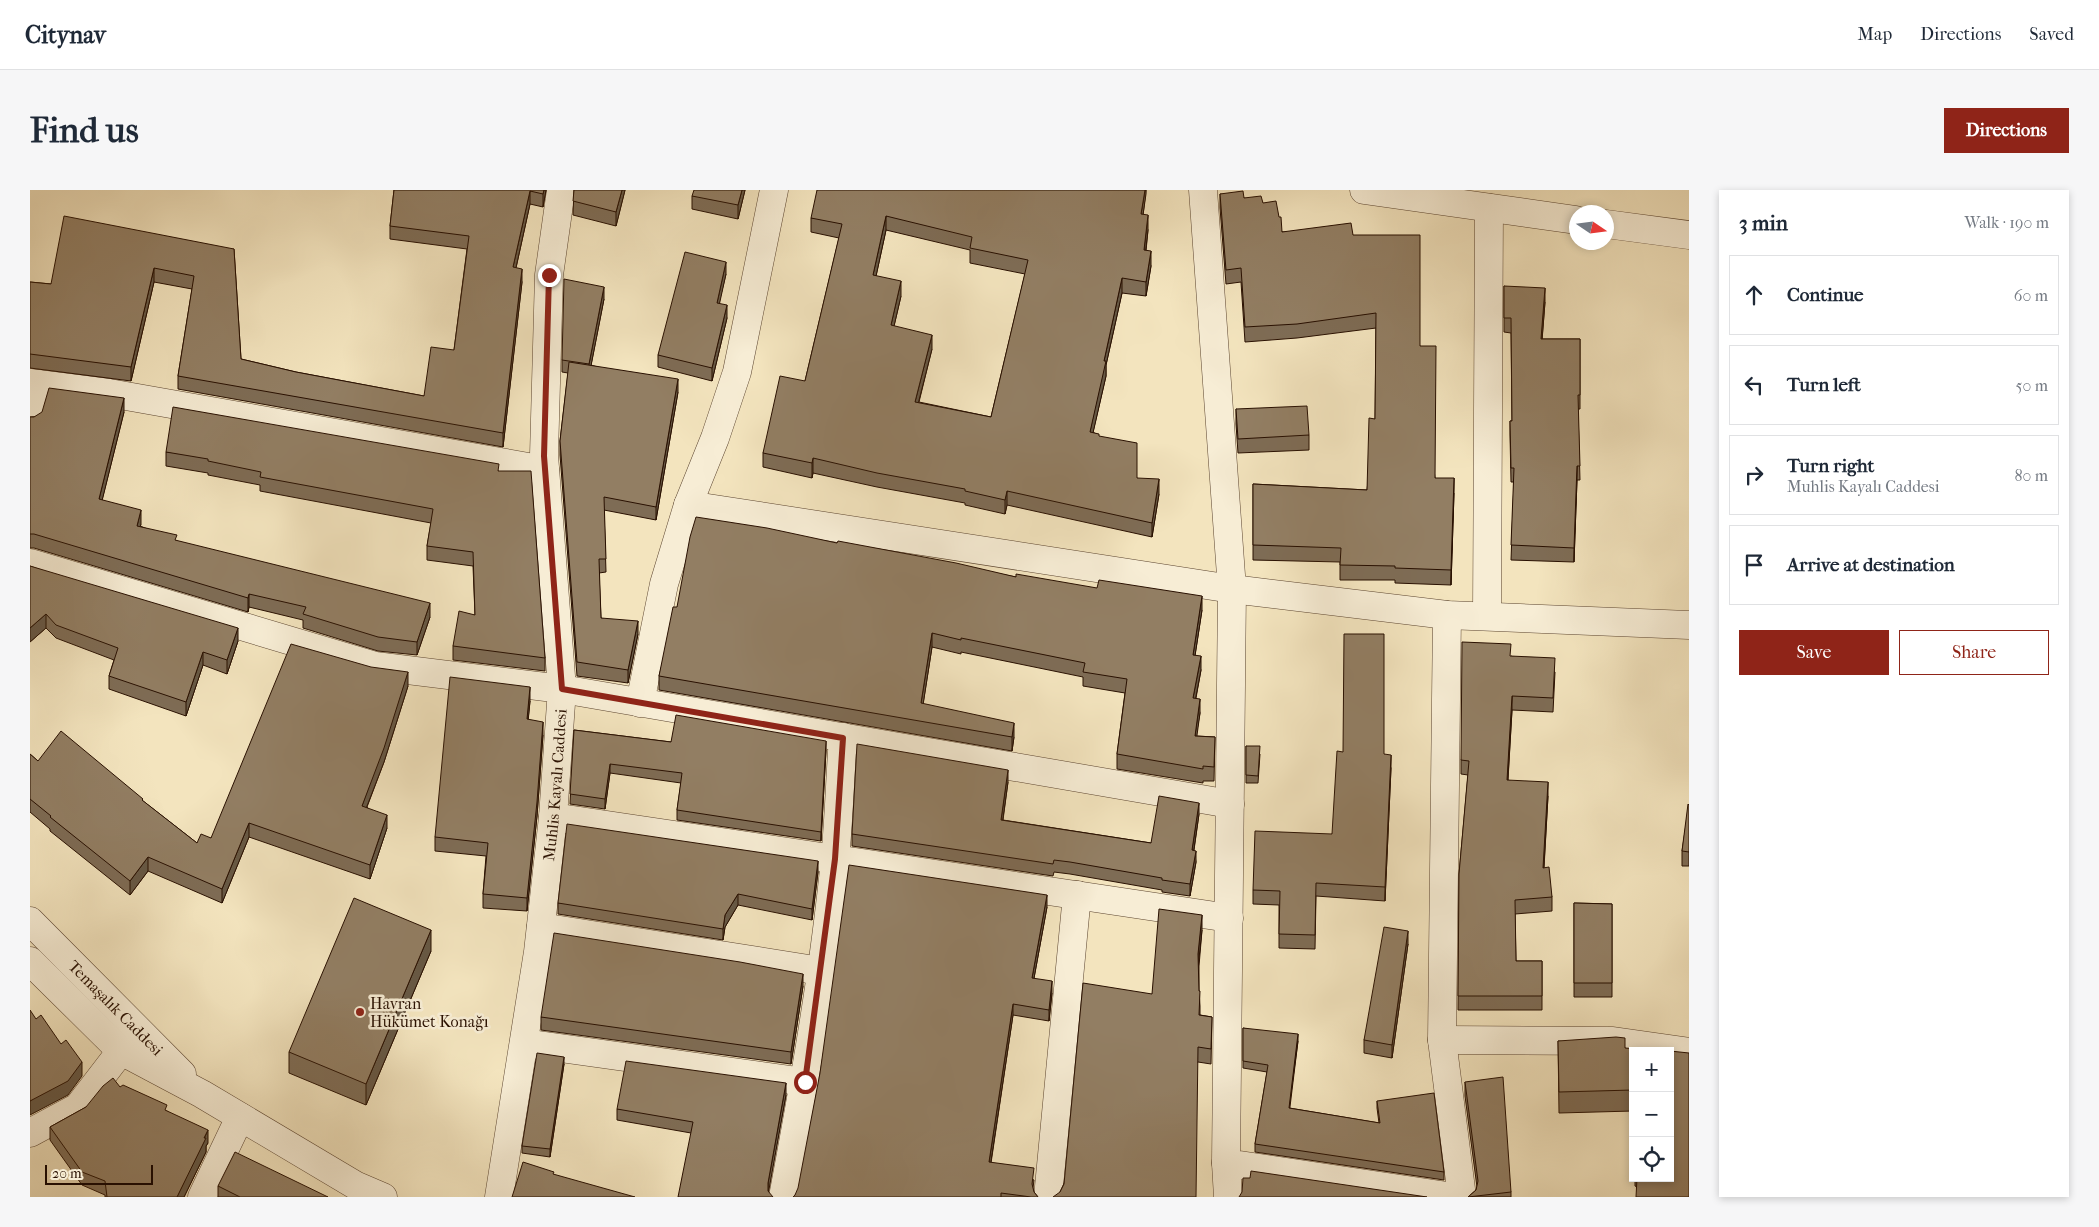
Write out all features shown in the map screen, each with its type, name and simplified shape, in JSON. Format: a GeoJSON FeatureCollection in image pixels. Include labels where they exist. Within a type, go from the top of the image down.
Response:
{"type":"FeatureCollection","features":[{"type":"Feature","properties":{"kind":"street","name":"Muhlis Kayalı Caddesi"},"geometry":{"type":"LineString","coordinates":[[499,1197],[541,927],[553,817],[562,689],[545,470],[549,275],[562,190]]}},
{"type":"Feature","properties":{"kind":"street"},"geometry":{"type":"LineString","coordinates":[[640,703],[664,584],[688,505],[716,438],[737,372],[774,190]]}},
{"type":"Feature","properties":{"kind":"street"},"geometry":{"type":"LineString","coordinates":[[1203,190],[1232,589],[1226,1163],[1228,1197]]}},
{"type":"Feature","properties":{"kind":"street"},"geometry":{"type":"LineString","coordinates":[[1364,190],[1569,219]]}},
{"type":"Feature","properties":{"kind":"street"},"geometry":{"type":"LineString","coordinates":[[1487,616],[1489,208]]}},
{"type":"Feature","properties":{"kind":"street"},"geometry":{"type":"LineString","coordinates":[[1614,225],[1689,235]]}},
{"type":"Feature","properties":{"kind":"street"},"geometry":{"type":"LineString","coordinates":[[30,416],[34,383],[109,393],[545,470]]}},
{"type":"Feature","properties":{"kind":"street"},"geometry":{"type":"LineString","coordinates":[[688,505],[1232,589],[1447,615],[1689,625]]}},
{"type":"Feature","properties":{"kind":"street"},"geometry":{"type":"LineString","coordinates":[[30,563],[375,666],[562,689],[1230,804]]}},
{"type":"Feature","properties":{"kind":"street"},"geometry":{"type":"LineString","coordinates":[[1447,615],[1442,1040],[1462,1197]]}},
{"type":"Feature","properties":{"kind":"street"},"geometry":{"type":"LineString","coordinates":[[783,1197],[805,1082],[821,971],[835,859],[843,738]]}},
{"type":"Feature","properties":{"kind":"street"},"geometry":{"type":"LineString","coordinates":[[553,817],[1229,918]]}},
{"type":"Feature","properties":{"kind":"street"},"geometry":{"type":"LineString","coordinates":[[1048,1197],[1077,895]]}},
{"type":"Feature","properties":{"kind":"street","name":"Temaşalık Caddesi"},"geometry":{"type":"LineString","coordinates":[[30,921],[202,1094]]}},
{"type":"Feature","properties":{"kind":"street"},"geometry":{"type":"LineString","coordinates":[[541,927],[821,971]]}},
{"type":"Feature","properties":{"kind":"street","name":"Temaşalık Caddesi"},"geometry":{"type":"LineString","coordinates":[[30,961],[121,1051],[202,1094],[355,1185],[383,1197]]}},
{"type":"Feature","properties":{"kind":"street"},"geometry":{"type":"LineString","coordinates":[[1442,1040],[1613,1041],[1689,1052]]}},
{"type":"Feature","properties":{"kind":"street"},"geometry":{"type":"LineString","coordinates":[[524,1043],[805,1082]]}},
{"type":"Feature","properties":{"kind":"street"},"geometry":{"type":"LineString","coordinates":[[30,1133],[78,1106],[121,1051]]}},
{"type":"Feature","properties":{"kind":"street"},"geometry":{"type":"LineString","coordinates":[[202,1197],[240,1117]]}},
{"type":"Feature","properties":{"kind":"street"},"geometry":{"type":"LineString","coordinates":[[1226,1163],[1454,1197]]}},
{"type":"Feature","properties":{"kind":"building"},"geometry":{"type":"Polygon","coordinates":[[[394,190],[544,190],[543,194],[530,191],[513,267],[522,269],[503,433],[178,376],[194,276],[154,268],[131,367],[30,354],[30,282],[51,284],[64,216],[234,249],[241,359],[296,372],[424,396],[431,347],[454,350],[469,236],[390,226],[394,190]]]}},
{"type":"Feature","properties":{"kind":"building"},"geometry":{"type":"Polygon","coordinates":[[[574,190],[622,190],[616,212],[573,201],[574,190]]]}},
{"type":"Feature","properties":{"kind":"building"},"geometry":{"type":"Polygon","coordinates":[[[694,190],[742,190],[738,205],[692,196],[694,190]]]}},
{"type":"Feature","properties":{"kind":"building"},"geometry":{"type":"Polygon","coordinates":[[[817,190],[1145,190],[1141,214],[1148,215],[1144,250],[1151,251],[1146,282],[1122,278],[1090,432],[1099,434],[1099,436],[1137,443],[1137,478],[1159,479],[1152,523],[1007,491],[1005,500],[965,491],[965,489],[877,473],[813,458],[812,463],[763,453],[780,376],[805,381],[842,224],[811,218],[817,190]],[[886,216],[873,275],[901,281],[891,325],[932,335],[915,402],[991,417],[1028,260],[970,248],[972,237],[886,216]]]}},
{"type":"Feature","properties":{"kind":"building"},"geometry":{"type":"Polygon","coordinates":[[[1243,191],[1244,198],[1261,196],[1263,203],[1276,201],[1279,217],[1281,217],[1282,232],[1351,223],[1353,235],[1420,235],[1420,346],[1436,346],[1435,478],[1454,478],[1451,570],[1340,565],[1341,548],[1253,545],[1253,484],[1367,490],[1369,418],[1375,419],[1376,313],[1297,324],[1245,327],[1241,268],[1226,270],[1220,194],[1243,191]]]}},
{"type":"Feature","properties":{"kind":"building"},"geometry":{"type":"Polygon","coordinates":[[[685,252],[726,262],[717,303],[727,305],[712,368],[658,355],[685,252]]]}},
{"type":"Feature","properties":{"kind":"building"},"geometry":{"type":"Polygon","coordinates":[[[564,279],[604,287],[589,364],[562,360],[564,279]]]}},
{"type":"Feature","properties":{"kind":"building"},"geometry":{"type":"Polygon","coordinates":[[[1504,286],[1545,288],[1541,339],[1580,339],[1580,395],[1578,395],[1580,466],[1577,466],[1574,548],[1511,545],[1514,468],[1511,468],[1510,421],[1512,421],[1511,318],[1504,318],[1504,286]]]}},
{"type":"Feature","properties":{"kind":"building"},"geometry":{"type":"Polygon","coordinates":[[[569,362],[678,379],[656,507],[604,497],[606,559],[599,559],[601,618],[638,621],[628,670],[577,662],[560,441],[569,362]]]}},
{"type":"Feature","properties":{"kind":"building"},"geometry":{"type":"Polygon","coordinates":[[[49,388],[124,398],[99,499],[141,510],[137,526],[177,535],[175,540],[430,603],[417,642],[378,637],[303,614],[306,607],[249,594],[248,598],[30,534],[30,417],[34,417],[42,412],[49,388]]]}},
{"type":"Feature","properties":{"kind":"building"},"geometry":{"type":"Polygon","coordinates":[[[1307,406],[1309,435],[1238,439],[1236,409],[1307,406]]]}},
{"type":"Feature","properties":{"kind":"building"},"geometry":{"type":"Polygon","coordinates":[[[173,407],[499,464],[498,471],[531,471],[545,658],[453,646],[459,611],[475,615],[473,552],[427,546],[433,509],[260,477],[261,472],[208,461],[208,459],[166,452],[173,407]]]}},
{"type":"Feature","properties":{"kind":"building"},"geometry":{"type":"Polygon","coordinates":[[[696,517],[767,528],[837,543],[838,541],[956,563],[1016,577],[1016,574],[1097,588],[1099,580],[1202,596],[1193,655],[1201,656],[1193,698],[1200,699],[1195,736],[1215,737],[1214,767],[1203,766],[1203,769],[1117,754],[1127,679],[1083,672],[1085,663],[932,633],[921,703],[1014,723],[1012,737],[659,676],[673,607],[677,607],[690,537],[696,517]]]}},
{"type":"Feature","properties":{"kind":"building"},"geometry":{"type":"Polygon","coordinates":[[[30,566],[238,628],[227,660],[203,652],[186,702],[109,676],[118,648],[56,625],[46,614],[30,628],[30,566]]]}},
{"type":"Feature","properties":{"kind":"building"},"geometry":{"type":"Polygon","coordinates":[[[1344,634],[1384,634],[1384,754],[1391,755],[1385,887],[1316,883],[1315,935],[1279,934],[1280,891],[1253,890],[1255,831],[1332,834],[1337,751],[1343,752],[1344,634]]]}},
{"type":"Feature","properties":{"kind":"building"},"geometry":{"type":"Polygon","coordinates":[[[1462,642],[1511,644],[1510,656],[1555,658],[1553,698],[1512,696],[1507,780],[1548,782],[1543,868],[1549,867],[1552,897],[1515,900],[1516,961],[1542,961],[1542,996],[1458,996],[1459,874],[1469,761],[1461,760],[1462,642]]]}},
{"type":"Feature","properties":{"kind":"building"},"geometry":{"type":"Polygon","coordinates":[[[291,644],[371,667],[408,672],[384,748],[362,806],[387,815],[370,865],[249,823],[222,889],[148,857],[130,881],[30,799],[30,754],[38,761],[61,731],[142,800],[197,843],[201,834],[211,838],[291,644]]]}},
{"type":"Feature","properties":{"kind":"building"},"geometry":{"type":"Polygon","coordinates":[[[450,677],[530,687],[527,719],[543,722],[527,898],[483,894],[488,843],[435,837],[450,677]]]}},
{"type":"Feature","properties":{"kind":"building"},"geometry":{"type":"Polygon","coordinates":[[[676,715],[826,741],[821,832],[677,810],[682,773],[610,764],[605,799],[570,794],[574,730],[671,742],[676,715]]]}},
{"type":"Feature","properties":{"kind":"building"},"geometry":{"type":"Polygon","coordinates":[[[857,744],[1008,770],[1001,820],[1151,843],[1159,796],[1199,803],[1192,850],[1196,851],[1190,884],[1070,862],[1054,860],[1053,864],[852,834],[857,744]]]}},
{"type":"Feature","properties":{"kind":"building"},"geometry":{"type":"Polygon","coordinates":[[[1246,746],[1260,746],[1258,776],[1246,775],[1246,746]]]}},
{"type":"Feature","properties":{"kind":"building"},"geometry":{"type":"Polygon","coordinates":[[[1689,805],[1689,852],[1682,851],[1689,805]]]}},
{"type":"Feature","properties":{"kind":"building"},"geometry":{"type":"Polygon","coordinates":[[[567,824],[818,861],[812,909],[738,894],[725,915],[723,929],[558,903],[567,824]]]}},
{"type":"Feature","properties":{"kind":"building"},"geometry":{"type":"Polygon","coordinates":[[[849,865],[1047,895],[1032,978],[1052,981],[1049,1010],[1013,1004],[989,1162],[1034,1168],[1032,1184],[1034,1192],[1038,1197],[1001,1193],[1001,1197],[793,1197],[798,1188],[820,1073],[849,865]]]}},
{"type":"Feature","properties":{"kind":"building","name":"Havran Hükümet Konağı"},"geometry":{"type":"Polygon","coordinates":[[[354,898],[431,930],[366,1084],[289,1052],[354,898]]]}},
{"type":"Feature","properties":{"kind":"building"},"geometry":{"type":"Polygon","coordinates":[[[1574,903],[1612,904],[1612,983],[1574,983],[1574,903]]]}},
{"type":"Feature","properties":{"kind":"building"},"geometry":{"type":"Polygon","coordinates":[[[1159,909],[1202,915],[1198,954],[1199,1015],[1212,1017],[1211,1049],[1198,1047],[1196,1197],[1053,1197],[1060,1192],[1064,1184],[1083,983],[1152,994],[1159,909]]]}},
{"type":"Feature","properties":{"kind":"building"},"geometry":{"type":"Polygon","coordinates":[[[1384,927],[1408,931],[1392,1045],[1364,1040],[1384,927]]]}},
{"type":"Feature","properties":{"kind":"building"},"geometry":{"type":"Polygon","coordinates":[[[554,933],[740,962],[803,974],[791,1052],[541,1017],[554,933]]]}},
{"type":"Feature","properties":{"kind":"building"},"geometry":{"type":"Polygon","coordinates":[[[30,1010],[36,1019],[41,1015],[61,1044],[66,1040],[82,1062],[68,1081],[30,1101],[30,1010]]]}},
{"type":"Feature","properties":{"kind":"building"},"geometry":{"type":"Polygon","coordinates":[[[1243,1028],[1298,1034],[1289,1108],[1380,1123],[1377,1101],[1434,1093],[1444,1172],[1255,1144],[1268,1065],[1243,1061],[1243,1028]]]}},
{"type":"Feature","properties":{"kind":"building"},"geometry":{"type":"Polygon","coordinates":[[[1625,1038],[1625,1048],[1629,1048],[1629,1090],[1559,1092],[1558,1041],[1625,1038]]]}},
{"type":"Feature","properties":{"kind":"building"},"geometry":{"type":"Polygon","coordinates":[[[1674,1051],[1689,1053],[1689,1197],[1636,1197],[1637,1182],[1674,1182],[1674,1051]]]}},
{"type":"Feature","properties":{"kind":"building"},"geometry":{"type":"Polygon","coordinates":[[[537,1053],[564,1057],[550,1149],[522,1146],[537,1053]]]}},
{"type":"Feature","properties":{"kind":"building"},"geometry":{"type":"Polygon","coordinates":[[[626,1061],[786,1083],[768,1183],[768,1191],[773,1197],[678,1197],[693,1122],[617,1109],[626,1061]]]}},
{"type":"Feature","properties":{"kind":"building"},"geometry":{"type":"Polygon","coordinates":[[[1503,1077],[1511,1192],[1468,1197],[1476,1190],[1478,1181],[1465,1082],[1503,1077]]]}},
{"type":"Feature","properties":{"kind":"building"},"geometry":{"type":"Polygon","coordinates":[[[113,1078],[120,1087],[123,1085],[167,1105],[165,1110],[208,1130],[204,1138],[206,1138],[177,1197],[107,1197],[105,1181],[82,1172],[50,1127],[86,1107],[103,1086],[113,1078]]]}},
{"type":"Feature","properties":{"kind":"building"},"geometry":{"type":"Polygon","coordinates":[[[235,1152],[328,1197],[240,1197],[218,1186],[235,1152]]]}},
{"type":"Feature","properties":{"kind":"building"},"geometry":{"type":"Polygon","coordinates":[[[523,1162],[554,1172],[553,1174],[635,1197],[512,1197],[523,1162]]]}},
{"type":"Feature","properties":{"kind":"building"},"geometry":{"type":"Polygon","coordinates":[[[1251,1171],[1427,1197],[1239,1197],[1242,1192],[1243,1178],[1250,1178],[1251,1171]]]}},
{"type":"Feature","properties":{"kind":"place","name":"Havran Hükümet Konağı"},"geometry":{"type":"Point","coordinates":[360,1012]}},
{"type":"Feature","properties":{"kind":"route"},"geometry":{"type":"LineString","coordinates":[[549,275],[544,456],[562,689],[843,738],[835,859],[805,1082]]}}]}
